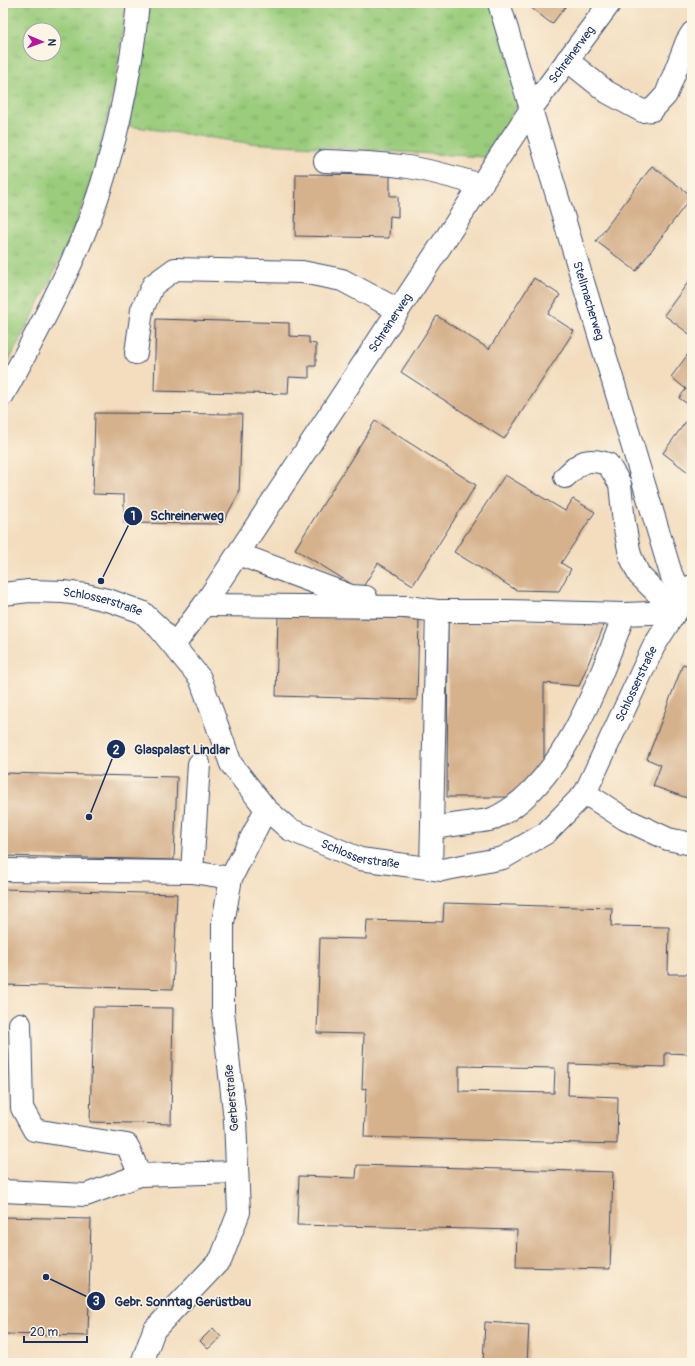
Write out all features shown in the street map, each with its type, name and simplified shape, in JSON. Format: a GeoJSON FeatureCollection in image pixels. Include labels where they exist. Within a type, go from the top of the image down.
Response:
{"type":"FeatureCollection","features":[{"type":"Feature","properties":{"kind":"street"},"geometry":{"type":"LineString","coordinates":[[3,395],[31,346],[58,291],[84,234],[104,177],[120,117],[130,65],[138,3]]}},
{"type":"Feature","properties":{"kind":"street","name":"Stellmacherweg"},"geometry":{"type":"LineString","coordinates":[[498,3],[672,577],[687,598]]}},
{"type":"Feature","properties":{"kind":"street","name":"Schreinerweg"},"geometry":{"type":"LineString","coordinates":[[174,645],[204,605],[238,554],[531,108],[610,3]]}},
{"type":"Feature","properties":{"kind":"street"},"geometry":{"type":"LineString","coordinates":[[567,60],[608,92],[642,111],[652,110],[666,95],[687,41],[692,33]]}},
{"type":"Feature","properties":{"kind":"street"},"geometry":{"type":"LineString","coordinates":[[325,161],[368,163],[408,168],[443,174],[481,185]]}},
{"type":"Feature","properties":{"kind":"street"},"geometry":{"type":"LineString","coordinates":[[136,353],[142,310],[153,285],[175,269],[302,272],[342,280],[398,310]]}},
{"type":"Feature","properties":{"kind":"street"},"geometry":{"type":"LineString","coordinates":[[565,477],[581,463],[597,461],[608,464],[620,484],[624,523],[630,555],[639,575],[687,598]]}},
{"type":"Feature","properties":{"kind":"street"},"geometry":{"type":"LineString","coordinates":[[238,554],[351,596],[366,597],[391,593]]}},
{"type":"Feature","properties":{"kind":"street","name":"Schlosserstraße"},"geometry":{"type":"LineString","coordinates":[[3,594],[29,591],[64,592],[111,601],[142,612],[160,628],[200,678],[231,764],[266,809],[289,829],[360,859],[442,870],[503,858],[546,833],[585,794],[608,741],[654,646],[687,598]]}},
{"type":"Feature","properties":{"kind":"street"},"geometry":{"type":"LineString","coordinates":[[204,605],[407,607],[437,611],[516,611],[624,614],[687,598]]}},
{"type":"Feature","properties":{"kind":"street"},"geometry":{"type":"LineString","coordinates":[[431,868],[437,611]]}},
{"type":"Feature","properties":{"kind":"street"},"geometry":{"type":"LineString","coordinates":[[432,828],[491,819],[521,802],[545,776],[561,753],[584,712],[614,643],[624,614]]}},
{"type":"Feature","properties":{"kind":"street"},"geometry":{"type":"LineString","coordinates":[[192,872],[199,764]]}},
{"type":"Feature","properties":{"kind":"street"},"geometry":{"type":"LineString","coordinates":[[585,794],[625,819],[668,839],[692,844]]}},
{"type":"Feature","properties":{"kind":"street","name":"Gerberstraße"},"geometry":{"type":"LineString","coordinates":[[142,1363],[154,1330],[221,1259],[239,1212],[235,1120],[223,1011],[223,923],[231,878],[266,809]]}},
{"type":"Feature","properties":{"kind":"street"},"geometry":{"type":"LineString","coordinates":[[3,870],[192,872],[231,878]]}},
{"type":"Feature","properties":{"kind":"street"},"geometry":{"type":"LineString","coordinates":[[20,1024],[22,1108],[34,1130],[127,1145],[140,1174]]}},
{"type":"Feature","properties":{"kind":"street"},"geometry":{"type":"LineString","coordinates":[[3,1191],[86,1195],[140,1174],[237,1172]]}},
{"type":"Feature","properties":{"kind":"green space"},"geometry":{"type":"Polygon","coordinates":[[[3,3],[126,3],[118,63],[108,115],[94,174],[74,228],[48,286],[3,372],[3,3]]]}},
{"type":"Feature","properties":{"kind":"green space"},"geometry":{"type":"Polygon","coordinates":[[[149,3],[492,3],[521,100],[484,157],[248,143],[129,126],[141,74],[149,3]]]}},
{"type":"Feature","properties":{"kind":"building"},"geometry":{"type":"Polygon","coordinates":[[[525,3],[568,3],[552,24],[525,3]]]}},
{"type":"Feature","properties":{"kind":"building"},"geometry":{"type":"Polygon","coordinates":[[[652,166],[692,196],[636,271],[596,241],[652,166]]]}},
{"type":"Feature","properties":{"kind":"building"},"geometry":{"type":"Polygon","coordinates":[[[296,174],[390,175],[390,196],[398,196],[398,217],[390,216],[389,238],[295,236],[296,174]]]}},
{"type":"Feature","properties":{"kind":"building"},"geometry":{"type":"Polygon","coordinates":[[[692,277],[692,336],[664,315],[692,277]]]}},
{"type":"Feature","properties":{"kind":"building"},"geometry":{"type":"Polygon","coordinates":[[[534,278],[560,295],[548,314],[574,331],[504,439],[401,372],[437,316],[489,349],[534,278]]]}},
{"type":"Feature","properties":{"kind":"building"},"geometry":{"type":"Polygon","coordinates":[[[156,319],[289,323],[289,336],[309,337],[309,343],[316,344],[316,366],[309,366],[309,378],[289,377],[288,394],[154,391],[156,319]]]}},
{"type":"Feature","properties":{"kind":"building"},"geometry":{"type":"Polygon","coordinates":[[[692,349],[692,407],[679,398],[686,389],[671,377],[692,349]]]}},
{"type":"Feature","properties":{"kind":"building"},"geometry":{"type":"Polygon","coordinates":[[[95,413],[242,414],[239,493],[222,524],[124,523],[124,495],[93,494],[95,413]]]}},
{"type":"Feature","properties":{"kind":"building"},"geometry":{"type":"Polygon","coordinates":[[[692,413],[692,475],[663,453],[692,413]]]}},
{"type":"Feature","properties":{"kind":"building"},"geometry":{"type":"Polygon","coordinates":[[[375,421],[476,485],[413,585],[378,563],[361,590],[295,549],[375,421]]]}},
{"type":"Feature","properties":{"kind":"building"},"geometry":{"type":"Polygon","coordinates":[[[505,475],[565,511],[573,499],[595,512],[561,563],[571,569],[559,591],[516,590],[454,552],[505,475]]]}},
{"type":"Feature","properties":{"kind":"building"},"geometry":{"type":"Polygon","coordinates":[[[278,616],[419,619],[417,700],[276,696],[278,616]]]}},
{"type":"Feature","properties":{"kind":"building"},"geometry":{"type":"Polygon","coordinates":[[[448,620],[605,623],[579,686],[544,683],[544,762],[510,797],[447,797],[448,620]]]}},
{"type":"Feature","properties":{"kind":"building"},"geometry":{"type":"Polygon","coordinates":[[[683,664],[692,667],[692,793],[690,799],[653,786],[661,765],[647,759],[683,664]]]}},
{"type":"Feature","properties":{"kind":"building"},"geometry":{"type":"Polygon","coordinates":[[[3,773],[177,777],[174,860],[3,856],[3,773]]]}},
{"type":"Feature","properties":{"kind":"building"},"geometry":{"type":"Polygon","coordinates":[[[3,889],[177,894],[173,989],[3,985],[3,889]]]}},
{"type":"Feature","properties":{"kind":"building"},"geometry":{"type":"Polygon","coordinates":[[[444,903],[612,908],[611,926],[669,927],[668,974],[692,974],[692,1054],[665,1053],[665,1067],[569,1064],[568,1095],[618,1097],[617,1144],[364,1137],[366,1088],[362,1089],[364,1034],[317,1033],[320,938],[366,939],[367,920],[443,922],[444,903]],[[459,1066],[459,1091],[554,1093],[555,1068],[459,1066]]]}},
{"type":"Feature","properties":{"kind":"building"},"geometry":{"type":"Polygon","coordinates":[[[93,1007],[173,1008],[171,1124],[90,1122],[93,1007]]]}},
{"type":"Feature","properties":{"kind":"building"},"geometry":{"type":"Polygon","coordinates":[[[357,1165],[613,1172],[610,1269],[516,1267],[517,1230],[297,1225],[299,1176],[356,1178],[357,1165]]]}},
{"type":"Feature","properties":{"kind":"building"},"geometry":{"type":"Polygon","coordinates":[[[3,1217],[91,1219],[88,1336],[3,1334],[3,1217]]]}},
{"type":"Feature","properties":{"kind":"building"},"geometry":{"type":"Polygon","coordinates":[[[485,1322],[529,1325],[527,1363],[483,1363],[485,1322]]]}},
{"type":"Feature","properties":{"kind":"building"},"geometry":{"type":"Polygon","coordinates":[[[213,1328],[221,1337],[208,1349],[200,1341],[213,1328]]]}},
{"type":"Feature","properties":{"kind":"place","name":"Schreinerweg"},"geometry":{"type":"Point","coordinates":[101,581]}},
{"type":"Feature","properties":{"kind":"place","name":"Glaspalast Lindlar"},"geometry":{"type":"Point","coordinates":[89,817]}},
{"type":"Feature","properties":{"kind":"place","name":"Gebr. Sonntag Gerüstbau"},"geometry":{"type":"Point","coordinates":[46,1277]}}]}
